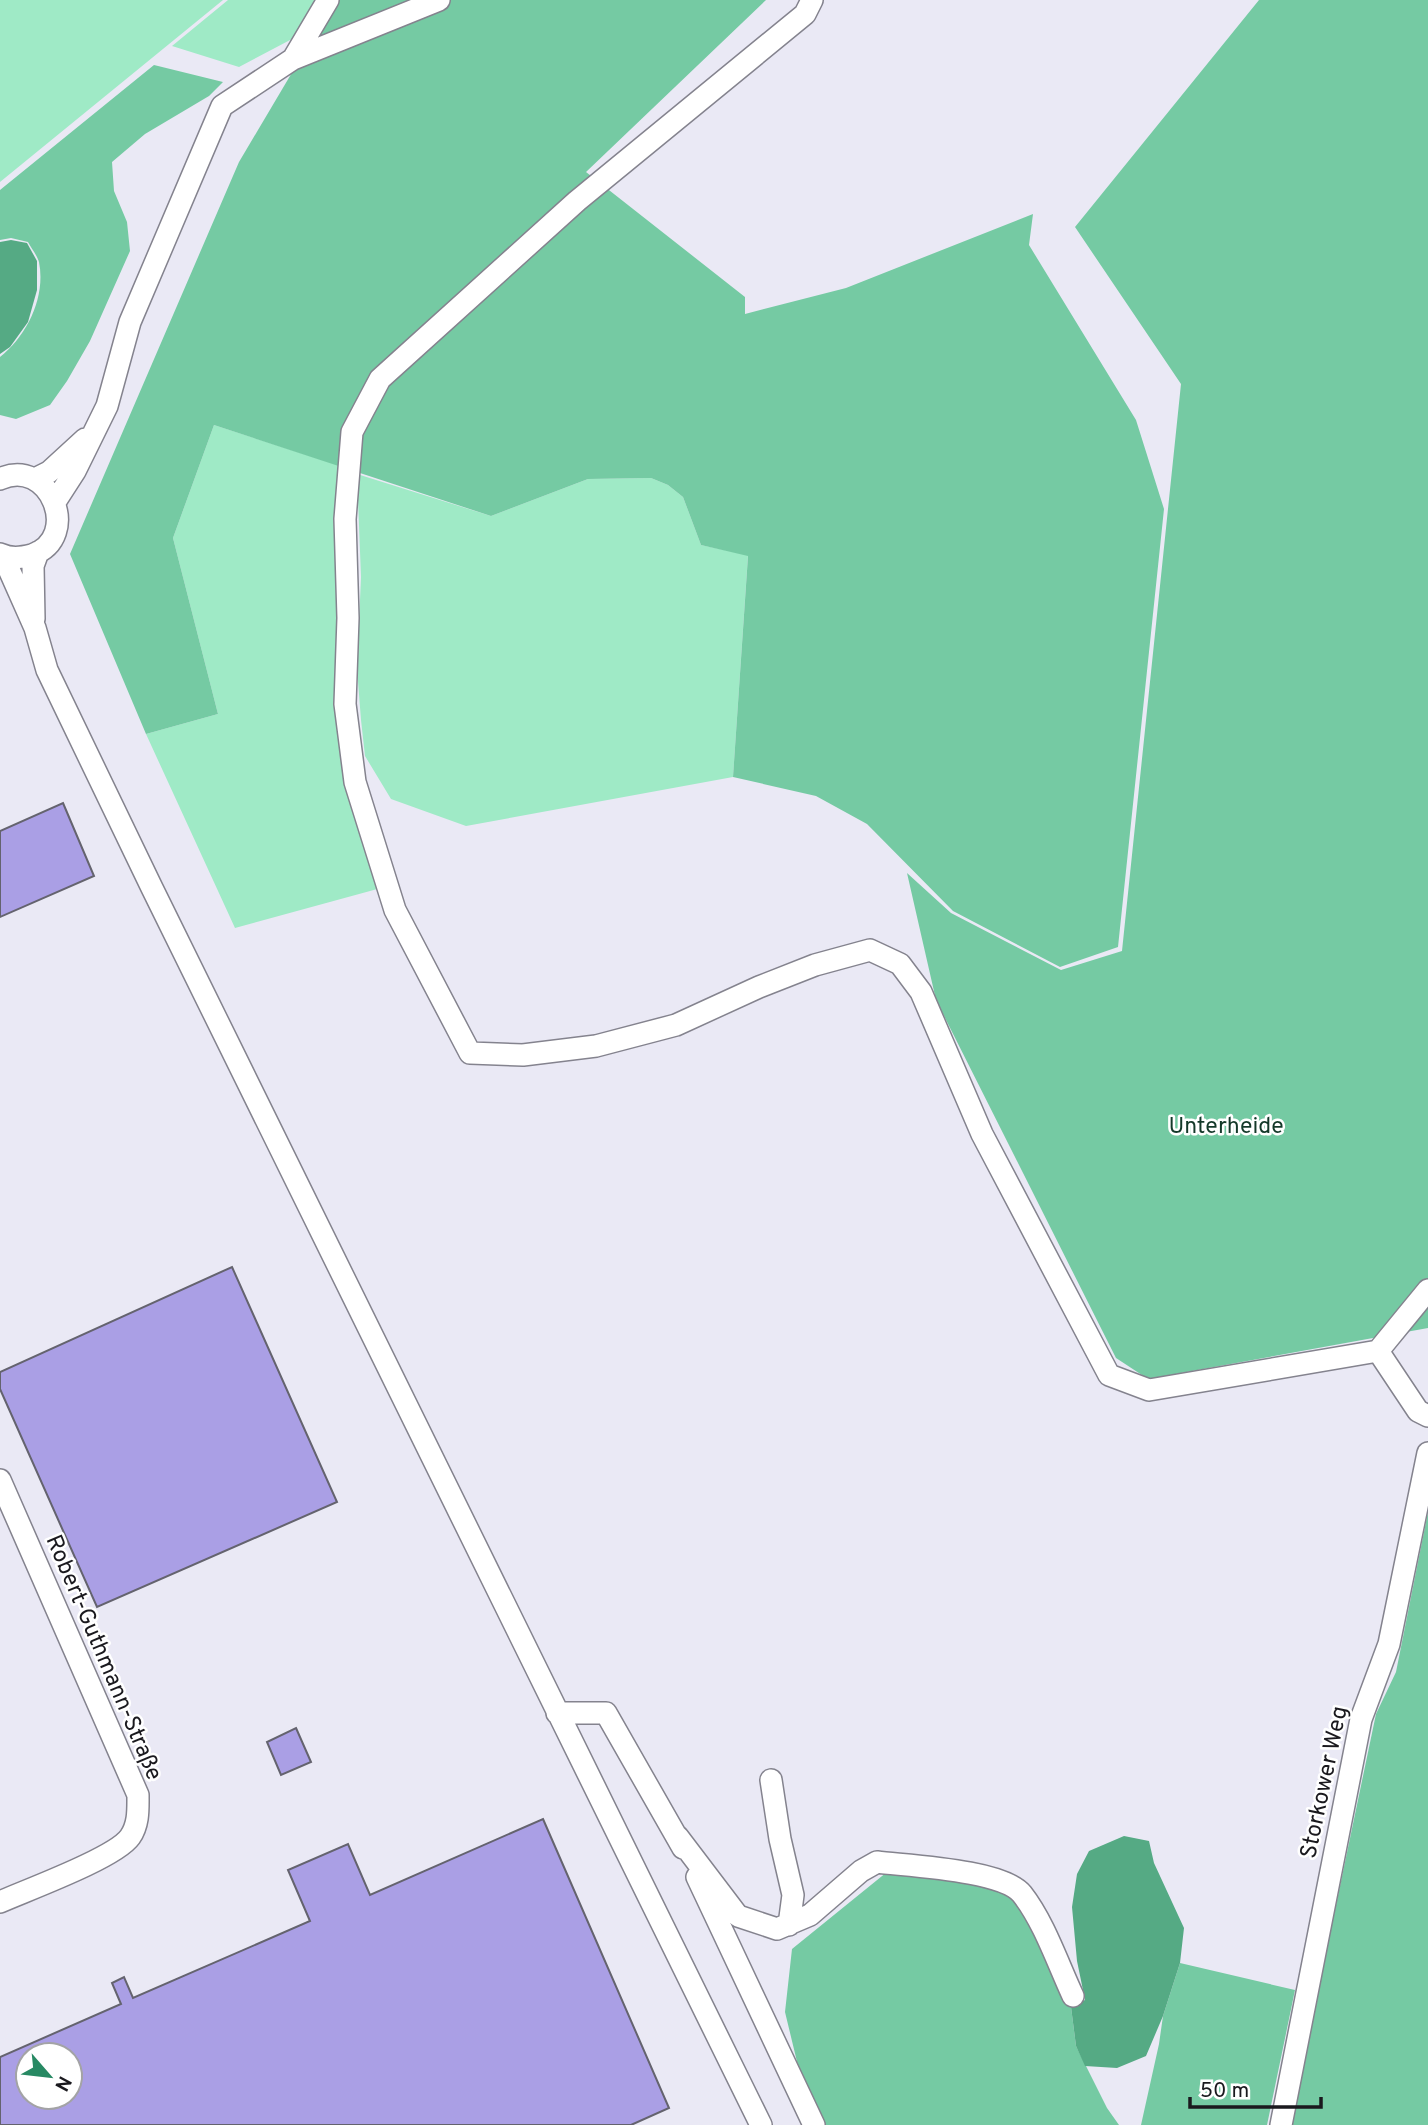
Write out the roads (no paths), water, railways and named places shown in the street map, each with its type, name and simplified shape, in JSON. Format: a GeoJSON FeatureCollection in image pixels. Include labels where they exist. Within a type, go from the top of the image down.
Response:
{"type":"FeatureCollection","features":[{"type":"Feature","properties":{"kind":"street"},"geometry":{"type":"LineString","coordinates":[[293,59],[328,0]]}},
{"type":"Feature","properties":{"kind":"street"},"geometry":{"type":"LineString","coordinates":[[55,502],[75,471],[107,406],[130,322],[222,106],[293,59],[439,0]]}},
{"type":"Feature","properties":{"kind":"street"},"geometry":{"type":"LineString","coordinates":[[812,0],[805,14],[577,201],[380,379],[352,432],[345,519],[348,618],[345,704],[355,782],[395,910],[470,1053],[523,1055],[596,1046],[676,1025],[814,965],[870,950],[900,964],[921,992],[982,1133],[1109,1375],[1149,1390],[1378,1351],[1428,1290]]}},
{"type":"Feature","properties":{"kind":"street"},"geometry":{"type":"LineString","coordinates":[[35,479],[49,472],[94,430]]}},
{"type":"Feature","properties":{"kind":"street"},"geometry":{"type":"LineString","coordinates":[[0,479],[19,475],[35,479],[48,489],[55,502],[58,517],[56,530],[49,543],[38,552],[20,558],[1,555]]}},
{"type":"Feature","properties":{"kind":"street"},"geometry":{"type":"LineString","coordinates":[[35,628],[33,566],[38,552]]}},
{"type":"Feature","properties":{"kind":"street"},"geometry":{"type":"LineString","coordinates":[[1,555],[35,628],[47,670],[70,718],[761,2125]]}},
{"type":"Feature","properties":{"kind":"street"},"geometry":{"type":"LineString","coordinates":[[1378,1351],[1418,1411],[1428,1416]]}},
{"type":"Feature","properties":{"kind":"street","name":"Storkower Weg"},"geometry":{"type":"LineString","coordinates":[[1281,2125],[1361,1719],[1389,1644],[1428,1453]]}},
{"type":"Feature","properties":{"kind":"street","name":"Robert-Guthmann-Straße"},"geometry":{"type":"LineString","coordinates":[[0,1480],[138,1795],[138,1818],[130,1837],[114,1852],[0,1902]]}},
{"type":"Feature","properties":{"kind":"street"},"geometry":{"type":"LineString","coordinates":[[557,1713],[606,1713],[678,1837],[814,2125]]}},
{"type":"Feature","properties":{"kind":"street"},"geometry":{"type":"LineString","coordinates":[[771,1780],[779,1839],[793,1895],[789,1925]]}},
{"type":"Feature","properties":{"kind":"street"},"geometry":{"type":"LineString","coordinates":[[678,1837],[738,1916],[777,1929],[810,1915],[861,1871],[877,1862],[988,1876],[1021,1892],[1043,1930],[1073,1996]]}},
{"type":"Feature","properties":{"kind":"park label","name":"Unterheide"},"geometry":{"type":"Point","coordinates":[1226,1125]}}]}
